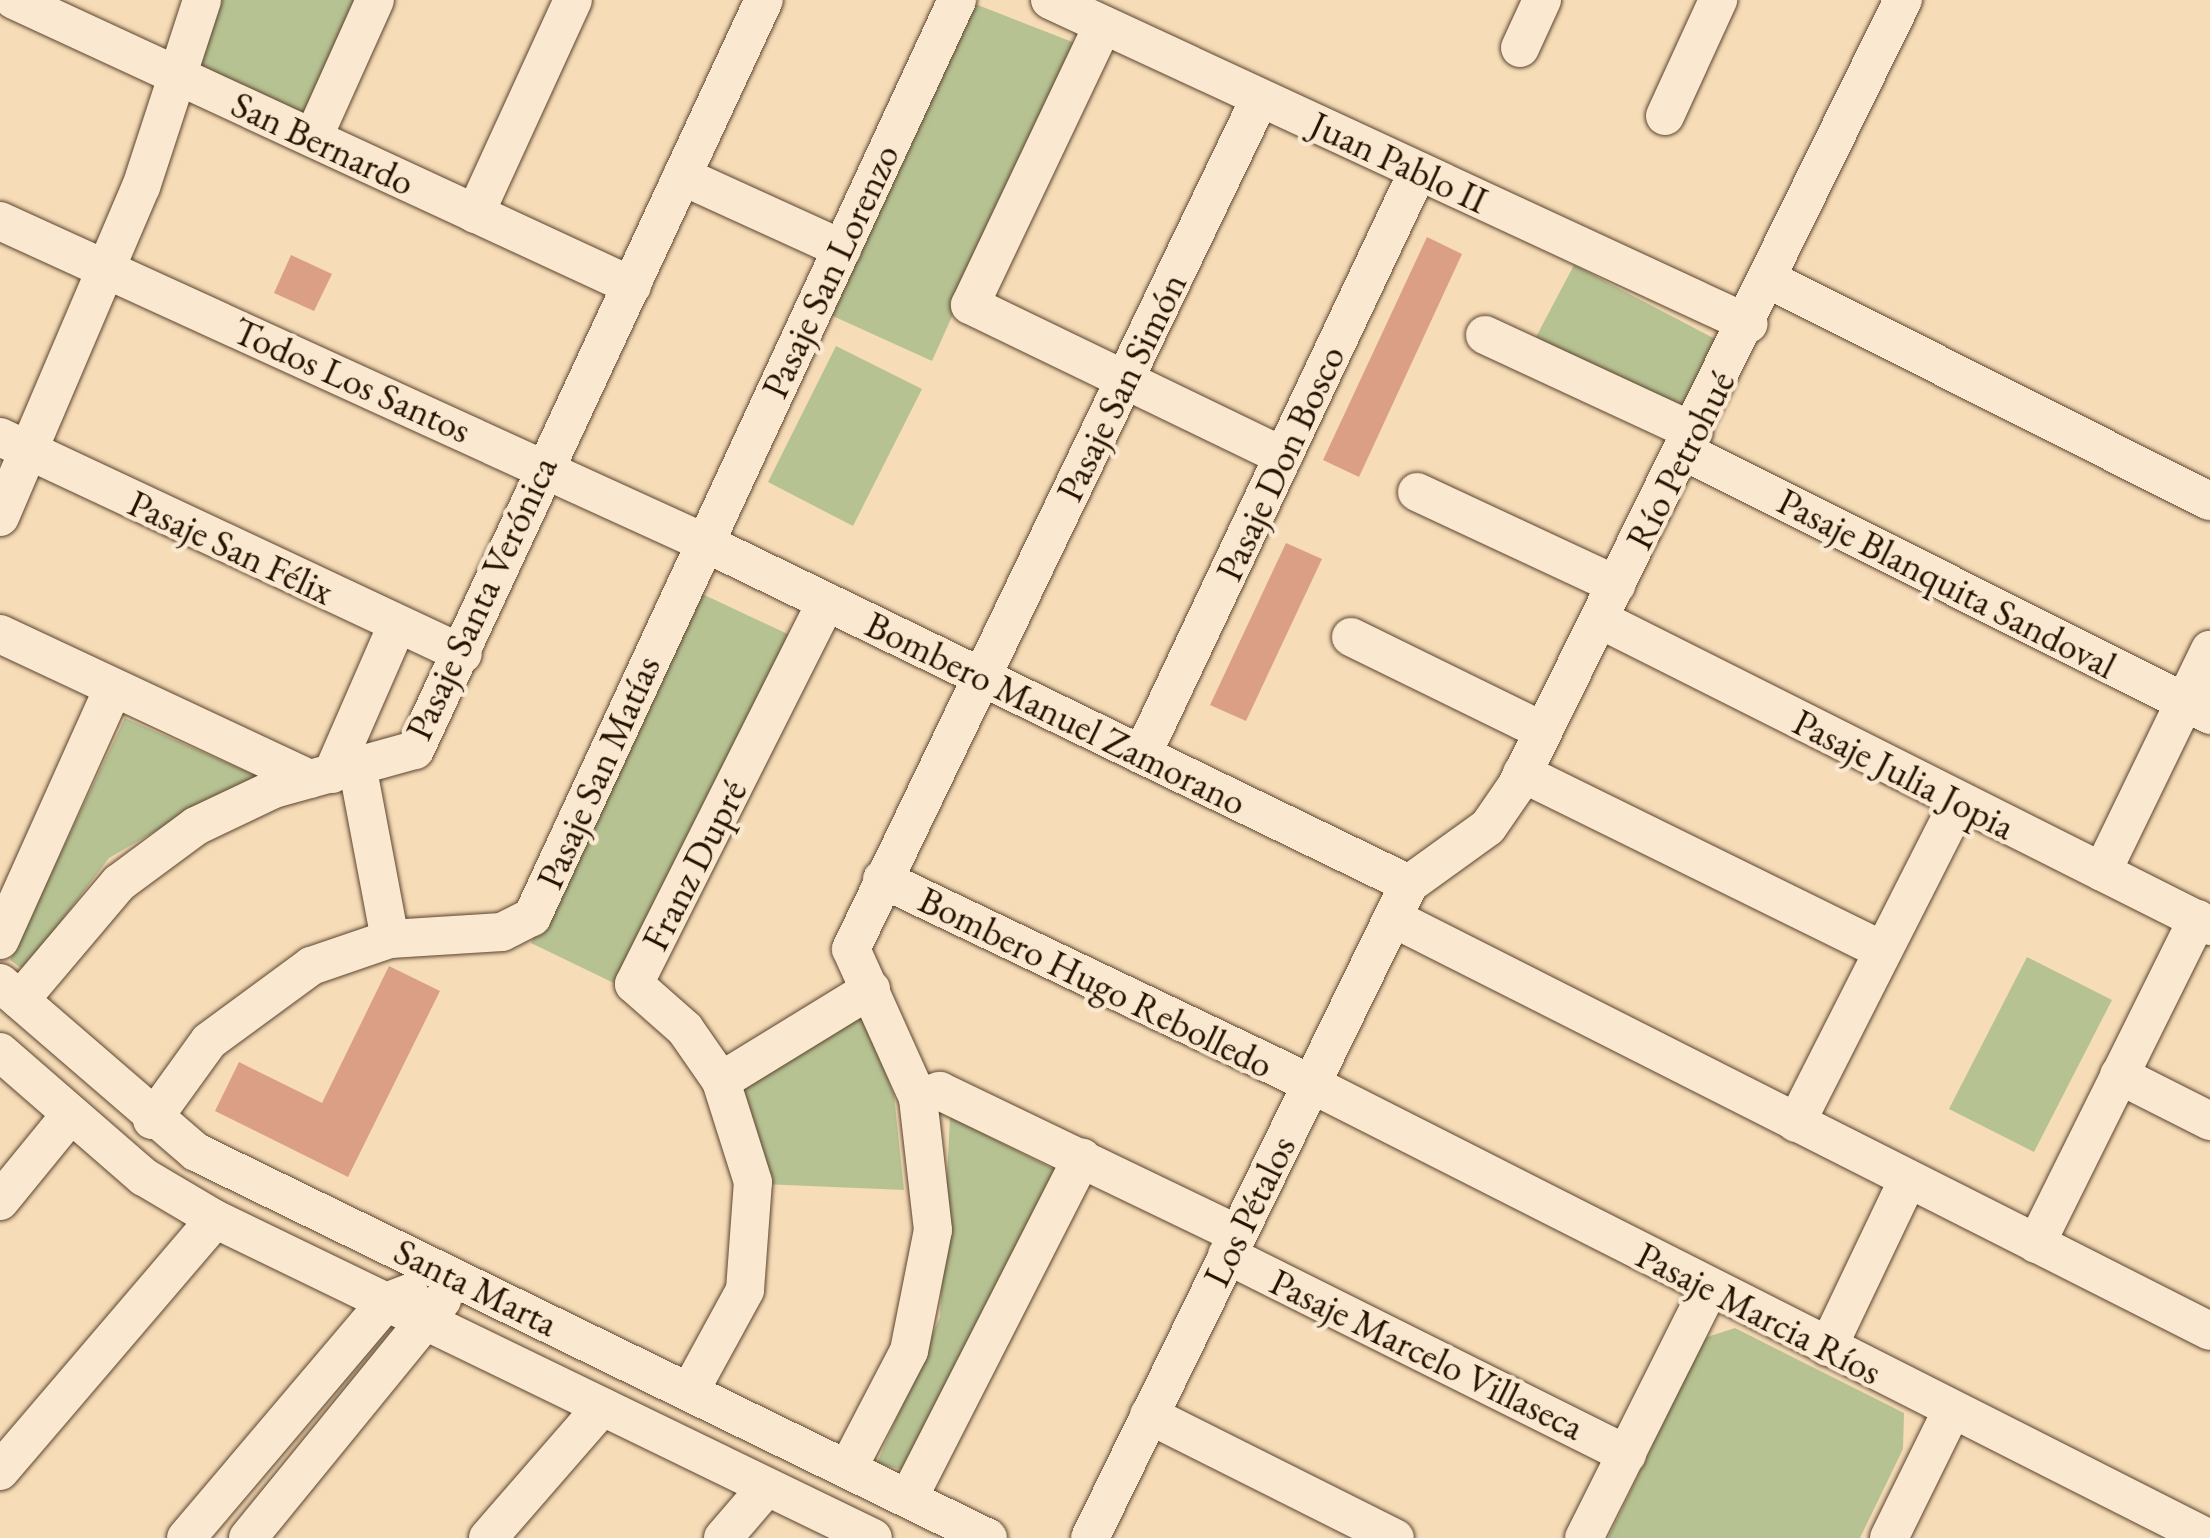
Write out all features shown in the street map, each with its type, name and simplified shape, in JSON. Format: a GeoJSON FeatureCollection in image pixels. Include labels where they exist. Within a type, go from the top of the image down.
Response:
{"type":"FeatureCollection","features":[{"type":"Feature","properties":{"kind":"street","name":"San Bernardo"},"geometry":{"type":"LineString","coordinates":[[15,0],[632,286]]}},
{"type":"Feature","properties":{"kind":"street"},"geometry":{"type":"LineString","coordinates":[[0,517],[15,444],[106,268],[179,76],[202,0]]}},
{"type":"Feature","properties":{"kind":"street"},"geometry":{"type":"LineString","coordinates":[[312,138],[374,0]]}},
{"type":"Feature","properties":{"kind":"street"},"geometry":{"type":"LineString","coordinates":[[475,214],[573,0]]}},
{"type":"Feature","properties":{"kind":"street","name":"Pasaje Santa Verónica"},"geometry":{"type":"LineString","coordinates":[[10,991],[156,852],[239,803],[416,750],[463,654],[544,467],[764,0]]}},
{"type":"Feature","properties":{"kind":"street","name":"Pasaje San Lorenzo"},"geometry":{"type":"LineString","coordinates":[[702,542],[957,0]]}},
{"type":"Feature","properties":{"kind":"street","name":"Juan Pablo II"},"geometry":{"type":"LineString","coordinates":[[1050,0],[1749,324]]}},
{"type":"Feature","properties":{"kind":"street"},"geometry":{"type":"LineString","coordinates":[[1520,48],[1542,0]]}},
{"type":"Feature","properties":{"kind":"street"},"geometry":{"type":"LineString","coordinates":[[1664,116],[1718,0]]}},
{"type":"Feature","properties":{"kind":"street","name":"Río Petrohué"},"geometry":{"type":"LineString","coordinates":[[1409,884],[1488,826],[1522,773],[1749,324],[1903,0]]}},
{"type":"Feature","properties":{"kind":"street"},"geometry":{"type":"LineString","coordinates":[[1102,24],[970,305],[1283,456]]}},
{"type":"Feature","properties":{"kind":"street","name":"Pasaje San Simón"},"geometry":{"type":"LineString","coordinates":[[871,990],[850,949],[978,675],[1126,382],[1260,98]]}},
{"type":"Feature","properties":{"kind":"street","name":"Pasaje Don Bosco"},"geometry":{"type":"LineString","coordinates":[[1142,755],[1418,170]]}},
{"type":"Feature","properties":{"kind":"street"},"geometry":{"type":"LineString","coordinates":[[682,176],[842,249]]}},
{"type":"Feature","properties":{"kind":"street","name":"Todos Los Santos"},"geometry":{"type":"LineString","coordinates":[[0,221],[702,542]]}},
{"type":"Feature","properties":{"kind":"street"},"geometry":{"type":"LineString","coordinates":[[1770,280],[2210,501]]}},
{"type":"Feature","properties":{"kind":"street","name":"Pasaje Blanquita Sandoval"},"geometry":{"type":"LineString","coordinates":[[1485,335],[2197,709]]}},
{"type":"Feature","properties":{"kind":"street","name":"Pasaje San Félix"},"geometry":{"type":"LineString","coordinates":[[15,444],[463,654]]}},
{"type":"Feature","properties":{"kind":"street"},"geometry":{"type":"LineString","coordinates":[[1417,492],[1616,584]]}},
{"type":"Feature","properties":{"kind":"street","name":"Bombero Manuel Zamorano"},"geometry":{"type":"LineString","coordinates":[[702,542],[1409,884]]}},
{"type":"Feature","properties":{"kind":"street","name":"Pasaje San Matías"},"geometry":{"type":"LineString","coordinates":[[152,1120],[240,1012],[311,966],[390,939],[502,932],[532,917],[702,542]]}},
{"type":"Feature","properties":{"kind":"street","name":"Franz Dupré"},"geometry":{"type":"LineString","coordinates":[[690,1391],[745,1290],[755,1233],[749,1154],[721,1081],[685,1029],[634,984],[826,602]]}},
{"type":"Feature","properties":{"kind":"street","name":"Pasaje Julia Jopia"},"geometry":{"type":"LineString","coordinates":[[1599,620],[2203,923]]}},
{"type":"Feature","properties":{"kind":"street"},"geometry":{"type":"LineString","coordinates":[[390,939],[333,774],[397,625]]}},
{"type":"Feature","properties":{"kind":"street"},"geometry":{"type":"LineString","coordinates":[[0,634],[113,688],[333,774]]}},
{"type":"Feature","properties":{"kind":"street"},"geometry":{"type":"LineString","coordinates":[[1351,637],[1543,732]]}},
{"type":"Feature","properties":{"kind":"street"},"geometry":{"type":"LineString","coordinates":[[2102,872],[2197,709],[2210,650]]}},
{"type":"Feature","properties":{"kind":"street"},"geometry":{"type":"LineString","coordinates":[[0,940],[113,688]]}},
{"type":"Feature","properties":{"kind":"street"},"geometry":{"type":"LineString","coordinates":[[1522,773],[1883,951]]}},
{"type":"Feature","properties":{"kind":"street"},"geometry":{"type":"LineString","coordinates":[[1796,1123],[1959,802]]}},
{"type":"Feature","properties":{"kind":"street","name":"Bombero Hugo Rebolledo"},"geometry":{"type":"LineString","coordinates":[[882,880],[1311,1084]]}},
{"type":"Feature","properties":{"kind":"street","name":"Los Pétalos"},"geometry":{"type":"LineString","coordinates":[[1090,1538],[1409,884]]}},
{"type":"Feature","properties":{"kind":"street"},"geometry":{"type":"LineString","coordinates":[[1393,918],[2210,1331]]}},
{"type":"Feature","properties":{"kind":"street"},"geometry":{"type":"LineString","coordinates":[[2036,1244],[2119,1075],[2203,923]]}},
{"type":"Feature","properties":{"kind":"street"},"geometry":{"type":"LineString","coordinates":[[721,1081],[871,990],[918,1098],[932,1198],[926,1291],[909,1351],[848,1468]]}},
{"type":"Feature","properties":{"kind":"street","name":"Santa Marta"},"geometry":{"type":"LineString","coordinates":[[10,991],[152,1120],[196,1152],[988,1538]]}},
{"type":"Feature","properties":{"kind":"street","name":"Santa Marta"},"geometry":{"type":"LineString","coordinates":[[0,1052],[144,1177],[215,1219],[873,1538]]}},
{"type":"Feature","properties":{"kind":"street"},"geometry":{"type":"LineString","coordinates":[[2119,1075],[2210,1121]]}},
{"type":"Feature","properties":{"kind":"street","name":"Pasaje Marcia Ríos"},"geometry":{"type":"LineString","coordinates":[[1311,1084],[2208,1538]]}},
{"type":"Feature","properties":{"kind":"street","name":"Pasaje Marcelo Villaseca"},"geometry":{"type":"LineString","coordinates":[[918,1098],[940,1091],[1082,1157],[1232,1244],[1627,1454]]}},
{"type":"Feature","properties":{"kind":"street"},"geometry":{"type":"LineString","coordinates":[[0,1201],[71,1114]]}},
{"type":"Feature","properties":{"kind":"street"},"geometry":{"type":"LineString","coordinates":[[909,1497],[1082,1157]]}},
{"type":"Feature","properties":{"kind":"street"},"geometry":{"type":"LineString","coordinates":[[1828,1347],[1908,1179]]}},
{"type":"Feature","properties":{"kind":"street"},"geometry":{"type":"LineString","coordinates":[[0,1471],[215,1219]]}},
{"type":"Feature","properties":{"kind":"street"},"geometry":{"type":"LineString","coordinates":[[186,1538],[386,1302],[452,1275]]}},
{"type":"Feature","properties":{"kind":"street"},"geometry":{"type":"LineString","coordinates":[[248,1538],[432,1323],[452,1275]]}},
{"type":"Feature","properties":{"kind":"street"},"geometry":{"type":"LineString","coordinates":[[1584,1538],[1708,1288]]}},
{"type":"Feature","properties":{"kind":"street"},"geometry":{"type":"LineString","coordinates":[[488,1538],[602,1407]]}},
{"type":"Feature","properties":{"kind":"street"},"geometry":{"type":"LineString","coordinates":[[1889,1538],[1952,1410]]}},
{"type":"Feature","properties":{"kind":"street"},"geometry":{"type":"LineString","coordinates":[[1149,1415],[1395,1538]]}},
{"type":"Feature","properties":{"kind":"street"},"geometry":{"type":"LineString","coordinates":[[723,1538],[766,1488]]}},
{"type":"Feature","properties":{"kind":"green space"},"geometry":{"type":"Polygon","coordinates":[[[219,0],[362,0],[307,120],[200,65],[219,0]]]}},
{"type":"Feature","properties":{"kind":"green space"},"geometry":{"type":"Polygon","coordinates":[[[965,0],[1075,43],[932,361],[824,312],[965,0]]]}},
{"type":"Feature","properties":{"kind":"green space"},"geometry":{"type":"Polygon","coordinates":[[[1574,265],[1721,342],[1683,414],[1536,337],[1574,265]]]}},
{"type":"Feature","properties":{"kind":"green space"},"geometry":{"type":"Polygon","coordinates":[[[836,346],[922,389],[853,526],[768,482],[836,346]]]}},
{"type":"Feature","properties":{"kind":"green space"},"geometry":{"type":"Polygon","coordinates":[[[698,592],[792,636],[620,986],[531,943],[698,592]]]}},
{"type":"Feature","properties":{"kind":"green space"},"geometry":{"type":"Polygon","coordinates":[[[125,718],[268,781],[211,799],[109,858],[24,970],[10,960],[125,718]]]}},
{"type":"Feature","properties":{"kind":"green space"},"geometry":{"type":"Polygon","coordinates":[[[2027,957],[2112,1000],[2034,1152],[1949,1109],[2027,957]]]}},
{"type":"Feature","properties":{"kind":"green space"},"geometry":{"type":"Polygon","coordinates":[[[863,1015],[894,1095],[904,1190],[761,1184],[739,1082],[863,1015]]]}},
{"type":"Feature","properties":{"kind":"green space"},"geometry":{"type":"Polygon","coordinates":[[[950,1117],[1057,1171],[903,1470],[877,1463],[940,1317],[950,1117]]]}},
{"type":"Feature","properties":{"kind":"green space"},"geometry":{"type":"Polygon","coordinates":[[[1735,1328],[1904,1413],[1903,1449],[1860,1538],[1608,1538],[1704,1338],[1735,1328]]]}},
{"type":"Feature","properties":{"kind":"building"},"geometry":{"type":"Polygon","coordinates":[[[1427,237],[1462,254],[1359,477],[1323,460],[1427,237]]]}},
{"type":"Feature","properties":{"kind":"building"},"geometry":{"type":"Polygon","coordinates":[[[291,255],[332,274],[314,311],[274,293],[291,255]]]}},
{"type":"Feature","properties":{"kind":"building"},"geometry":{"type":"Polygon","coordinates":[[[1286,543],[1322,559],[1246,721],[1210,705],[1286,543]]]}},
{"type":"Feature","properties":{"kind":"building"},"geometry":{"type":"Polygon","coordinates":[[[389,966],[440,991],[348,1177],[215,1111],[239,1062],[322,1103],[389,966]]]}}]}
